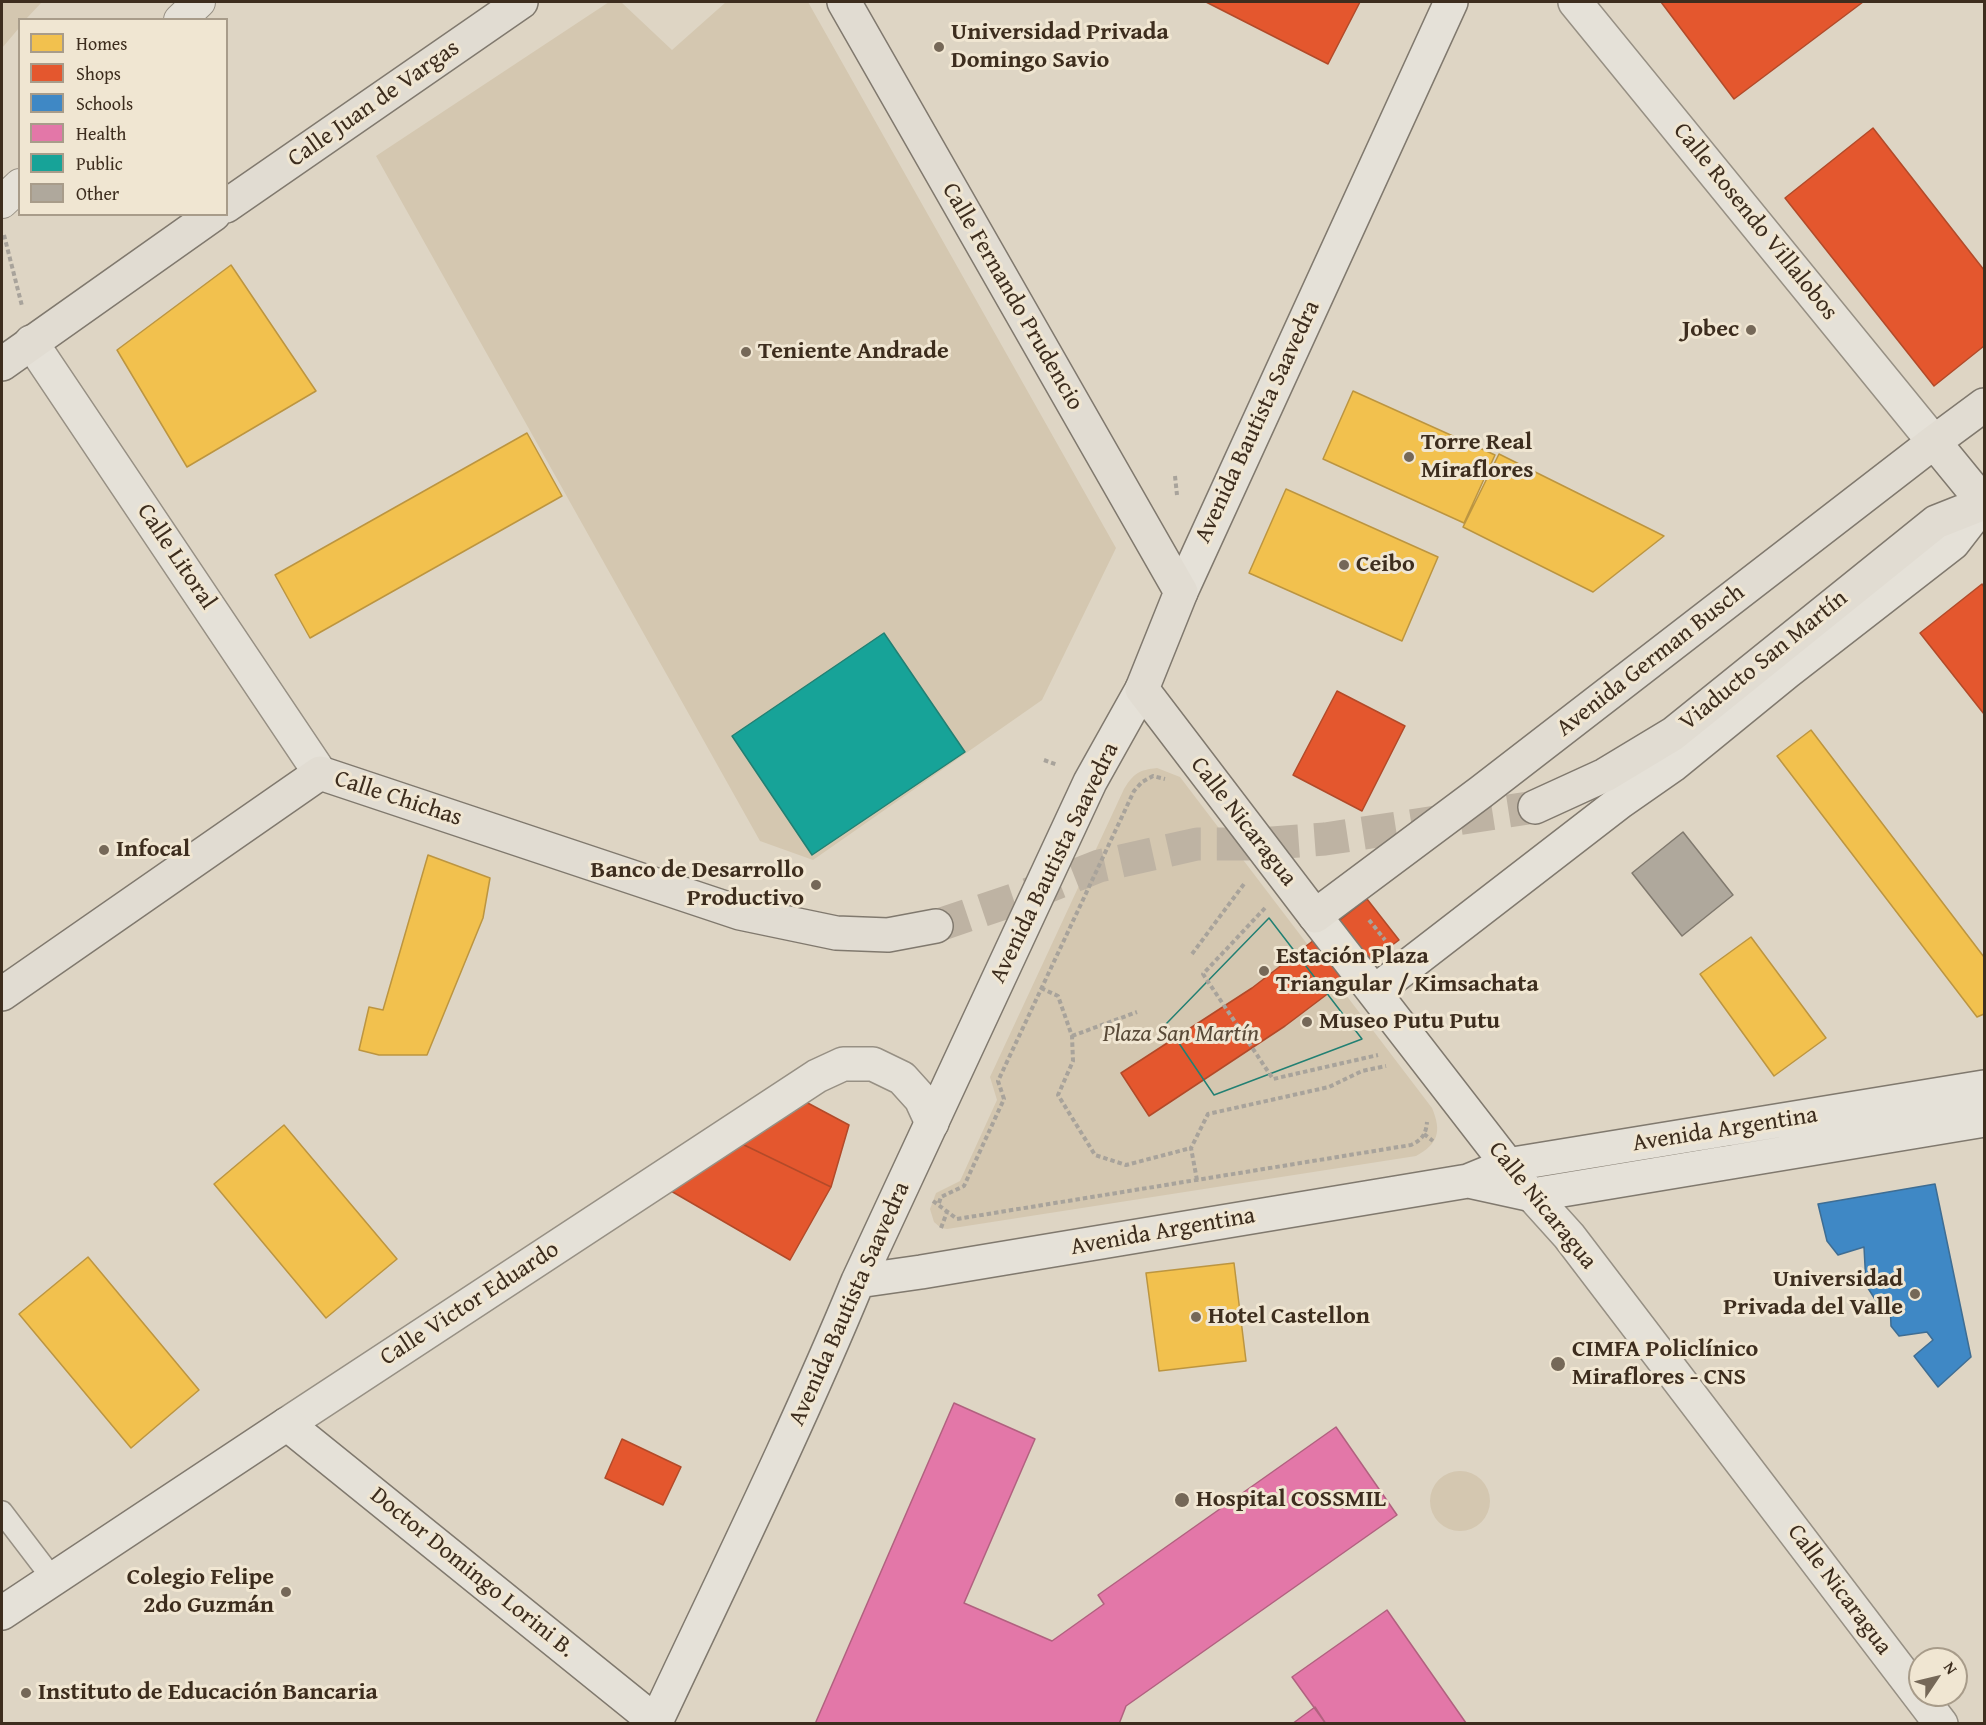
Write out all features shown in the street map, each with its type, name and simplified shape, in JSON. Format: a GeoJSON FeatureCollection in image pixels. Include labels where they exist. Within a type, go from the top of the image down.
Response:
{"type":"FeatureCollection","features":[{"type":"Feature","properties":{"kind":"main road","name":"Calle Juan de Vargas"},"geometry":{"type":"LineString","coordinates":[[228,205],[521,2]]}},
{"type":"Feature","properties":{"kind":"main road","name":"Calle Fernando Prudencio"},"geometry":{"type":"LineString","coordinates":[[844,2],[1181,592]]}},
{"type":"Feature","properties":{"kind":"main road","name":"Avenida Bautista Saavedra"},"geometry":{"type":"LineString","coordinates":[[655,1723],[762,1498],[837,1333],[858,1281],[1090,782],[1142,688],[1181,592],[1451,2]]}},
{"type":"Feature","properties":{"kind":"main road","name":"Calle Rosendo Villalobos"},"geometry":{"type":"LineString","coordinates":[[1575,2],[1934,442]]}},
{"type":"Feature","properties":{"kind":"main road"},"geometry":{"type":"LineString","coordinates":[[2,364],[211,216]]}},
{"type":"Feature","properties":{"kind":"main road","name":"Calle Litoral"},"geometry":{"type":"LineString","coordinates":[[31,342],[320,773]]}},
{"type":"Feature","properties":{"kind":"main road","name":"Avenida German Busch"},"geometry":{"type":"LineString","coordinates":[[1315,916],[1481,792],[1984,405]]}},
{"type":"Feature","properties":{"kind":"main road"},"geometry":{"type":"LineString","coordinates":[[1374,992],[1620,802],[1673,765],[1787,672],[1953,543],[1984,503],[1934,442]]}},
{"type":"Feature","properties":{"kind":"main road","name":"Viaducto San Martín"},"geometry":{"type":"LineString","coordinates":[[1535,807],[1605,775],[1673,734],[1936,522],[1984,503]]}},
{"type":"Feature","properties":{"kind":"main road","name":"Calle Nicaragua"},"geometry":{"type":"LineString","coordinates":[[1142,688],[1507,1165],[1569,1236],[1941,1724]]}},
{"type":"Feature","properties":{"kind":"main road","name":"Calle Chichas"},"geometry":{"type":"LineString","coordinates":[[2,994],[320,773],[740,913],[836,933],[888,935],[936,926]]}},
{"type":"Feature","properties":{"kind":"main road","name":"Calle Victor Eduardo"},"geometry":{"type":"LineString","coordinates":[[2,1613],[817,1076],[843,1064],[873,1064],[902,1078],[921,1099],[932,1123]]}},
{"type":"Feature","properties":{"kind":"main road","name":"Avenida Argentina"},"geometry":{"type":"LineString","coordinates":[[858,1281],[1468,1181],[1507,1165],[1984,1087]]}},
{"type":"Feature","properties":{"kind":"main road"},"geometry":{"type":"LineString","coordinates":[[1942,1094],[1947,1125]]}},
{"type":"Feature","properties":{"kind":"main road","name":"Avenida Argentina"},"geometry":{"type":"LineString","coordinates":[[1468,1181],[1532,1195],[1984,1120]]}},
{"type":"Feature","properties":{"kind":"main road"},"geometry":{"type":"LineString","coordinates":[[1760,1124],[1765,1156]]}},
{"type":"Feature","properties":{"kind":"main road","name":"Doctor Domingo Lorini B."},"geometry":{"type":"LineString","coordinates":[[287,1424],[655,1723]]}},
{"type":"Feature","properties":{"kind":"street"},"geometry":{"type":"LineString","coordinates":[[182,18],[199,2]]}},
{"type":"Feature","properties":{"kind":"street"},"geometry":{"type":"LineString","coordinates":[[2,202],[18,187]]}},
{"type":"Feature","properties":{"kind":"lane"},"geometry":{"type":"LineString","coordinates":[[2,1512],[54,1578]]}},
{"type":"Feature","properties":{"kind":"path"},"geometry":{"type":"LineString","coordinates":[[2,225],[31,342]]}},
{"type":"Feature","properties":{"kind":"path"},"geometry":{"type":"LineString","coordinates":[[1175,476],[1177,495]]}},
{"type":"Feature","properties":{"kind":"path"},"geometry":{"type":"LineString","coordinates":[[1044,760],[1059,765]]}},
{"type":"Feature","properties":{"kind":"path"},"geometry":{"type":"LineString","coordinates":[[939,1203],[941,1197],[964,1186],[1004,1100],[998,1081],[1134,791],[1142,782],[1153,776],[1157,768]]}},
{"type":"Feature","properties":{"kind":"path"},"geometry":{"type":"LineString","coordinates":[[1153,776],[1174,785]]}},
{"type":"Feature","properties":{"kind":"path"},"geometry":{"type":"LineString","coordinates":[[1192,954],[1247,881],[1252,888]]}},
{"type":"Feature","properties":{"kind":"path"},"geometry":{"type":"LineString","coordinates":[[1267,906],[1203,974],[1273,1080],[1382,1054]]}},
{"type":"Feature","properties":{"kind":"path"},"geometry":{"type":"LineString","coordinates":[[1369,919],[1391,948]]}},
{"type":"Feature","properties":{"kind":"path"},"geometry":{"type":"LineString","coordinates":[[1041,988],[1058,996],[1072,1036],[1073,1061],[1058,1095],[1095,1155],[1126,1166],[1191,1148]]}},
{"type":"Feature","properties":{"kind":"path"},"geometry":{"type":"LineString","coordinates":[[1072,1036],[1137,1012]]}},
{"type":"Feature","properties":{"kind":"path"},"geometry":{"type":"LineString","coordinates":[[1197,1180],[1191,1148],[1208,1114],[1329,1087],[1362,1071],[1383,1066]]}},
{"type":"Feature","properties":{"kind":"path"},"geometry":{"type":"LineString","coordinates":[[932,1200],[939,1203],[957,1219],[1411,1145],[1419,1142],[1424,1134],[1428,1124],[1426,1113]]}},
{"type":"Feature","properties":{"kind":"path"},"geometry":{"type":"LineString","coordinates":[[1424,1134],[1433,1142]]}},
{"type":"Feature","properties":{"kind":"path"},"geometry":{"type":"LineString","coordinates":[[941,1228],[947,1212]]}},
{"type":"Feature","properties":{"kind":"green space"},"geometry":{"type":"Polygon","coordinates":[[[2,2],[42,2],[27,18],[18,18],[18,29],[2,48],[2,2]]]}},
{"type":"Feature","properties":{"kind":"green space","name":"Teniente Andrade"},"geometry":{"type":"Polygon","coordinates":[[[609,2],[621,2],[672,50],[726,2],[808,2],[1116,548],[1042,700],[813,860],[760,841],[376,156],[609,2]]]}},
{"type":"Feature","properties":{"kind":"green space","name":"Plaza San Martín"},"geometry":{"type":"Polygon","coordinates":[[[1157,768],[1180,777],[1432,1108],[1437,1124],[1436,1136],[1429,1147],[1416,1156],[947,1229],[941,1228],[934,1222],[930,1209],[936,1193],[960,1181],[997,1100],[990,1077],[1124,789],[1138,773],[1157,768]]]}},
{"type":"Feature","properties":{"kind":"green space"},"geometry":{"type":"Polygon","coordinates":[[[1460,1471],[1477,1476],[1485,1484],[1490,1501],[1485,1518],[1477,1526],[1460,1531],[1443,1526],[1435,1518],[1430,1501],[1435,1484],[1443,1476],[1460,1471]]]}},
{"type":"Feature","properties":{"kind":"building: Homes"},"geometry":{"type":"Polygon","coordinates":[[[1684,2],[1732,2],[1731,13],[1690,9],[1684,2]]]}},
{"type":"Feature","properties":{"kind":"building: Homes"},"geometry":{"type":"Polygon","coordinates":[[[1782,2],[1844,2],[1819,21],[1781,18],[1782,2]]]}},
{"type":"Feature","properties":{"kind":"building: Homes"},"geometry":{"type":"Polygon","coordinates":[[[231,265],[316,391],[187,467],[117,350],[231,265]]]}},
{"type":"Feature","properties":{"kind":"building: Homes","name":"Torre Real Miraflores"},"geometry":{"type":"Polygon","coordinates":[[[1353,391],[1495,455],[1464,523],[1323,459],[1353,391]]]}},
{"type":"Feature","properties":{"kind":"building: Homes"},"geometry":{"type":"Polygon","coordinates":[[[527,433],[562,496],[310,638],[275,575],[527,433]]]}},
{"type":"Feature","properties":{"kind":"building: Homes"},"geometry":{"type":"Polygon","coordinates":[[[1499,454],[1664,536],[1593,592],[1463,527],[1499,454]]]}},
{"type":"Feature","properties":{"kind":"building: Homes","name":"Ceibo"},"geometry":{"type":"Polygon","coordinates":[[[1286,489],[1438,557],[1402,641],[1249,573],[1286,489]]]}},
{"type":"Feature","properties":{"kind":"building: Homes"},"geometry":{"type":"Polygon","coordinates":[[[1811,730],[1984,957],[1984,1014],[1977,1017],[1777,756],[1811,730]]]}},
{"type":"Feature","properties":{"kind":"building: Homes"},"geometry":{"type":"Polygon","coordinates":[[[428,855],[490,878],[483,918],[427,1055],[379,1055],[359,1050],[369,1007],[383,1010],[428,855]]]}},
{"type":"Feature","properties":{"kind":"building: Homes"},"geometry":{"type":"Polygon","coordinates":[[[1751,937],[1826,1038],[1774,1076],[1700,974],[1751,937]]]}},
{"type":"Feature","properties":{"kind":"building: Homes"},"geometry":{"type":"Polygon","coordinates":[[[284,1125],[397,1259],[326,1318],[214,1184],[284,1125]]]}},
{"type":"Feature","properties":{"kind":"building: Homes"},"geometry":{"type":"Polygon","coordinates":[[[88,1257],[199,1390],[131,1448],[19,1314],[88,1257]]]}},
{"type":"Feature","properties":{"kind":"building: Homes","name":"Hotel Castellon"},"geometry":{"type":"Polygon","coordinates":[[[1234,1263],[1246,1361],[1159,1371],[1146,1273],[1234,1263]]]}},
{"type":"Feature","properties":{"kind":"building: Shops"},"geometry":{"type":"Polygon","coordinates":[[[1206,2],[1360,2],[1328,64],[1206,2]]]}},
{"type":"Feature","properties":{"kind":"building: Shops"},"geometry":{"type":"Polygon","coordinates":[[[1661,2],[1863,2],[1734,99],[1661,2]]]}},
{"type":"Feature","properties":{"kind":"building: Shops"},"geometry":{"type":"Polygon","coordinates":[[[1873,128],[1984,270],[1984,346],[1934,386],[1785,198],[1873,128]]]}},
{"type":"Feature","properties":{"kind":"building: Shops"},"geometry":{"type":"Polygon","coordinates":[[[1982,584],[1984,587],[1984,714],[1920,633],[1982,584]]]}},
{"type":"Feature","properties":{"kind":"building: Shops"},"geometry":{"type":"Polygon","coordinates":[[[1337,691],[1405,726],[1362,811],[1293,775],[1337,691]]]}},
{"type":"Feature","properties":{"kind":"building: Shops"},"geometry":{"type":"Polygon","coordinates":[[[1367,899],[1399,940],[1285,1026],[1149,1116],[1121,1073],[1252,988],[1367,899]]]}},
{"type":"Feature","properties":{"kind":"building: Shops"},"geometry":{"type":"Polygon","coordinates":[[[804,1101],[849,1125],[831,1187],[740,1143],[804,1101]]]}},
{"type":"Feature","properties":{"kind":"building: Shops"},"geometry":{"type":"Polygon","coordinates":[[[740,1143],[831,1187],[790,1260],[671,1191],[740,1143]]]}},
{"type":"Feature","properties":{"kind":"building: Shops"},"geometry":{"type":"Polygon","coordinates":[[[622,1439],[681,1467],[663,1505],[605,1478],[622,1439]]]}},
{"type":"Feature","properties":{"kind":"building: Schools","name":"Universidad Privada del Valle"},"geometry":{"type":"Polygon","coordinates":[[[1935,1184],[1971,1357],[1938,1387],[1914,1356],[1933,1340],[1927,1332],[1899,1336],[1891,1326],[1890,1303],[1878,1304],[1866,1285],[1864,1247],[1838,1255],[1827,1241],[1818,1204],[1935,1184]]]}},
{"type":"Feature","properties":{"kind":"building: Health"},"geometry":{"type":"Polygon","coordinates":[[[954,1403],[1035,1439],[964,1603],[1052,1641],[1104,1604],[1098,1595],[1336,1427],[1397,1515],[1126,1706],[1119,1724],[815,1724],[954,1403]]]}},
{"type":"Feature","properties":{"kind":"building: Health"},"geometry":{"type":"Polygon","coordinates":[[[1387,1610],[1466,1724],[1326,1724],[1292,1677],[1387,1610]]]}},
{"type":"Feature","properties":{"kind":"building: Health"},"geometry":{"type":"Polygon","coordinates":[[[1315,1707],[1326,1724],[1292,1724],[1315,1707]]]}},
{"type":"Feature","properties":{"kind":"building: Public"},"geometry":{"type":"Polygon","coordinates":[[[884,633],[965,752],[812,855],[732,736],[884,633]]]}},
{"type":"Feature","properties":{"kind":"building: Public","name":"Estación Plaza Triangular / Kimsachata"},"geometry":{"type":"Polygon","coordinates":[[[1269,918],[1362,1039],[1214,1095],[1166,1024],[1269,918]]]}},
{"type":"Feature","properties":{"kind":"building: Public","name":"Estación Plaza Triangular / Kimsachata"},"geometry":{"type":"Polygon","coordinates":[[[1269,918],[1362,1039],[1214,1095],[1166,1024],[1269,918]]]}},
{"type":"Feature","properties":{"kind":"building: Other"},"geometry":{"type":"Polygon","coordinates":[[[1683,832],[1733,895],[1682,936],[1632,873],[1683,832]]]}},
{"type":"Feature","properties":{"kind":"tunnel"},"geometry":{"type":"LineString","coordinates":[[936,926],[1019,898],[1099,866],[1197,844],[1257,844],[1325,839],[1535,807]]}},
{"type":"Feature","properties":{"kind":"place","name":"Universidad Privada Domingo Savio"},"geometry":{"type":"Point","coordinates":[939,47]}},
{"type":"Feature","properties":{"kind":"place","name":"Jobec"},"geometry":{"type":"Point","coordinates":[1751,330]}},
{"type":"Feature","properties":{"kind":"place","name":"Teniente Andrade"},"geometry":{"type":"Point","coordinates":[746,352]}},
{"type":"Feature","properties":{"kind":"place","name":"Torre Real Miraflores"},"geometry":{"type":"Point","coordinates":[1409,457]}},
{"type":"Feature","properties":{"kind":"place","name":"Ceibo"},"geometry":{"type":"Point","coordinates":[1344,565]}},
{"type":"Feature","properties":{"kind":"place","name":"Infocal"},"geometry":{"type":"Point","coordinates":[104,850]}},
{"type":"Feature","properties":{"kind":"place","name":"Banco de Desarrollo Productivo"},"geometry":{"type":"Point","coordinates":[816,885]}},
{"type":"Feature","properties":{"kind":"place","name":"Estación Plaza Triangular / Kimsachata"},"geometry":{"type":"Point","coordinates":[1264,971]}},
{"type":"Feature","properties":{"kind":"place","name":"Museo Putu Putu"},"geometry":{"type":"Point","coordinates":[1307,1022]}},
{"type":"Feature","properties":{"kind":"place","name":"Universidad Privada del Valle"},"geometry":{"type":"Point","coordinates":[1915,1294]}},
{"type":"Feature","properties":{"kind":"place","name":"Hotel Castellon"},"geometry":{"type":"Point","coordinates":[1196,1317]}},
{"type":"Feature","properties":{"kind":"place","name":"CIMFA Policlínico Miraflores - CNS"},"geometry":{"type":"Point","coordinates":[1558,1364]}},
{"type":"Feature","properties":{"kind":"place","name":"Hospital COSSMIL"},"geometry":{"type":"Point","coordinates":[1182,1500]}},
{"type":"Feature","properties":{"kind":"place","name":"Colegio Felipe 2do Guzmán"},"geometry":{"type":"Point","coordinates":[286,1592]}},
{"type":"Feature","properties":{"kind":"place","name":"Instituto de Educación Bancaria"},"geometry":{"type":"Point","coordinates":[26,1693]}}]}
